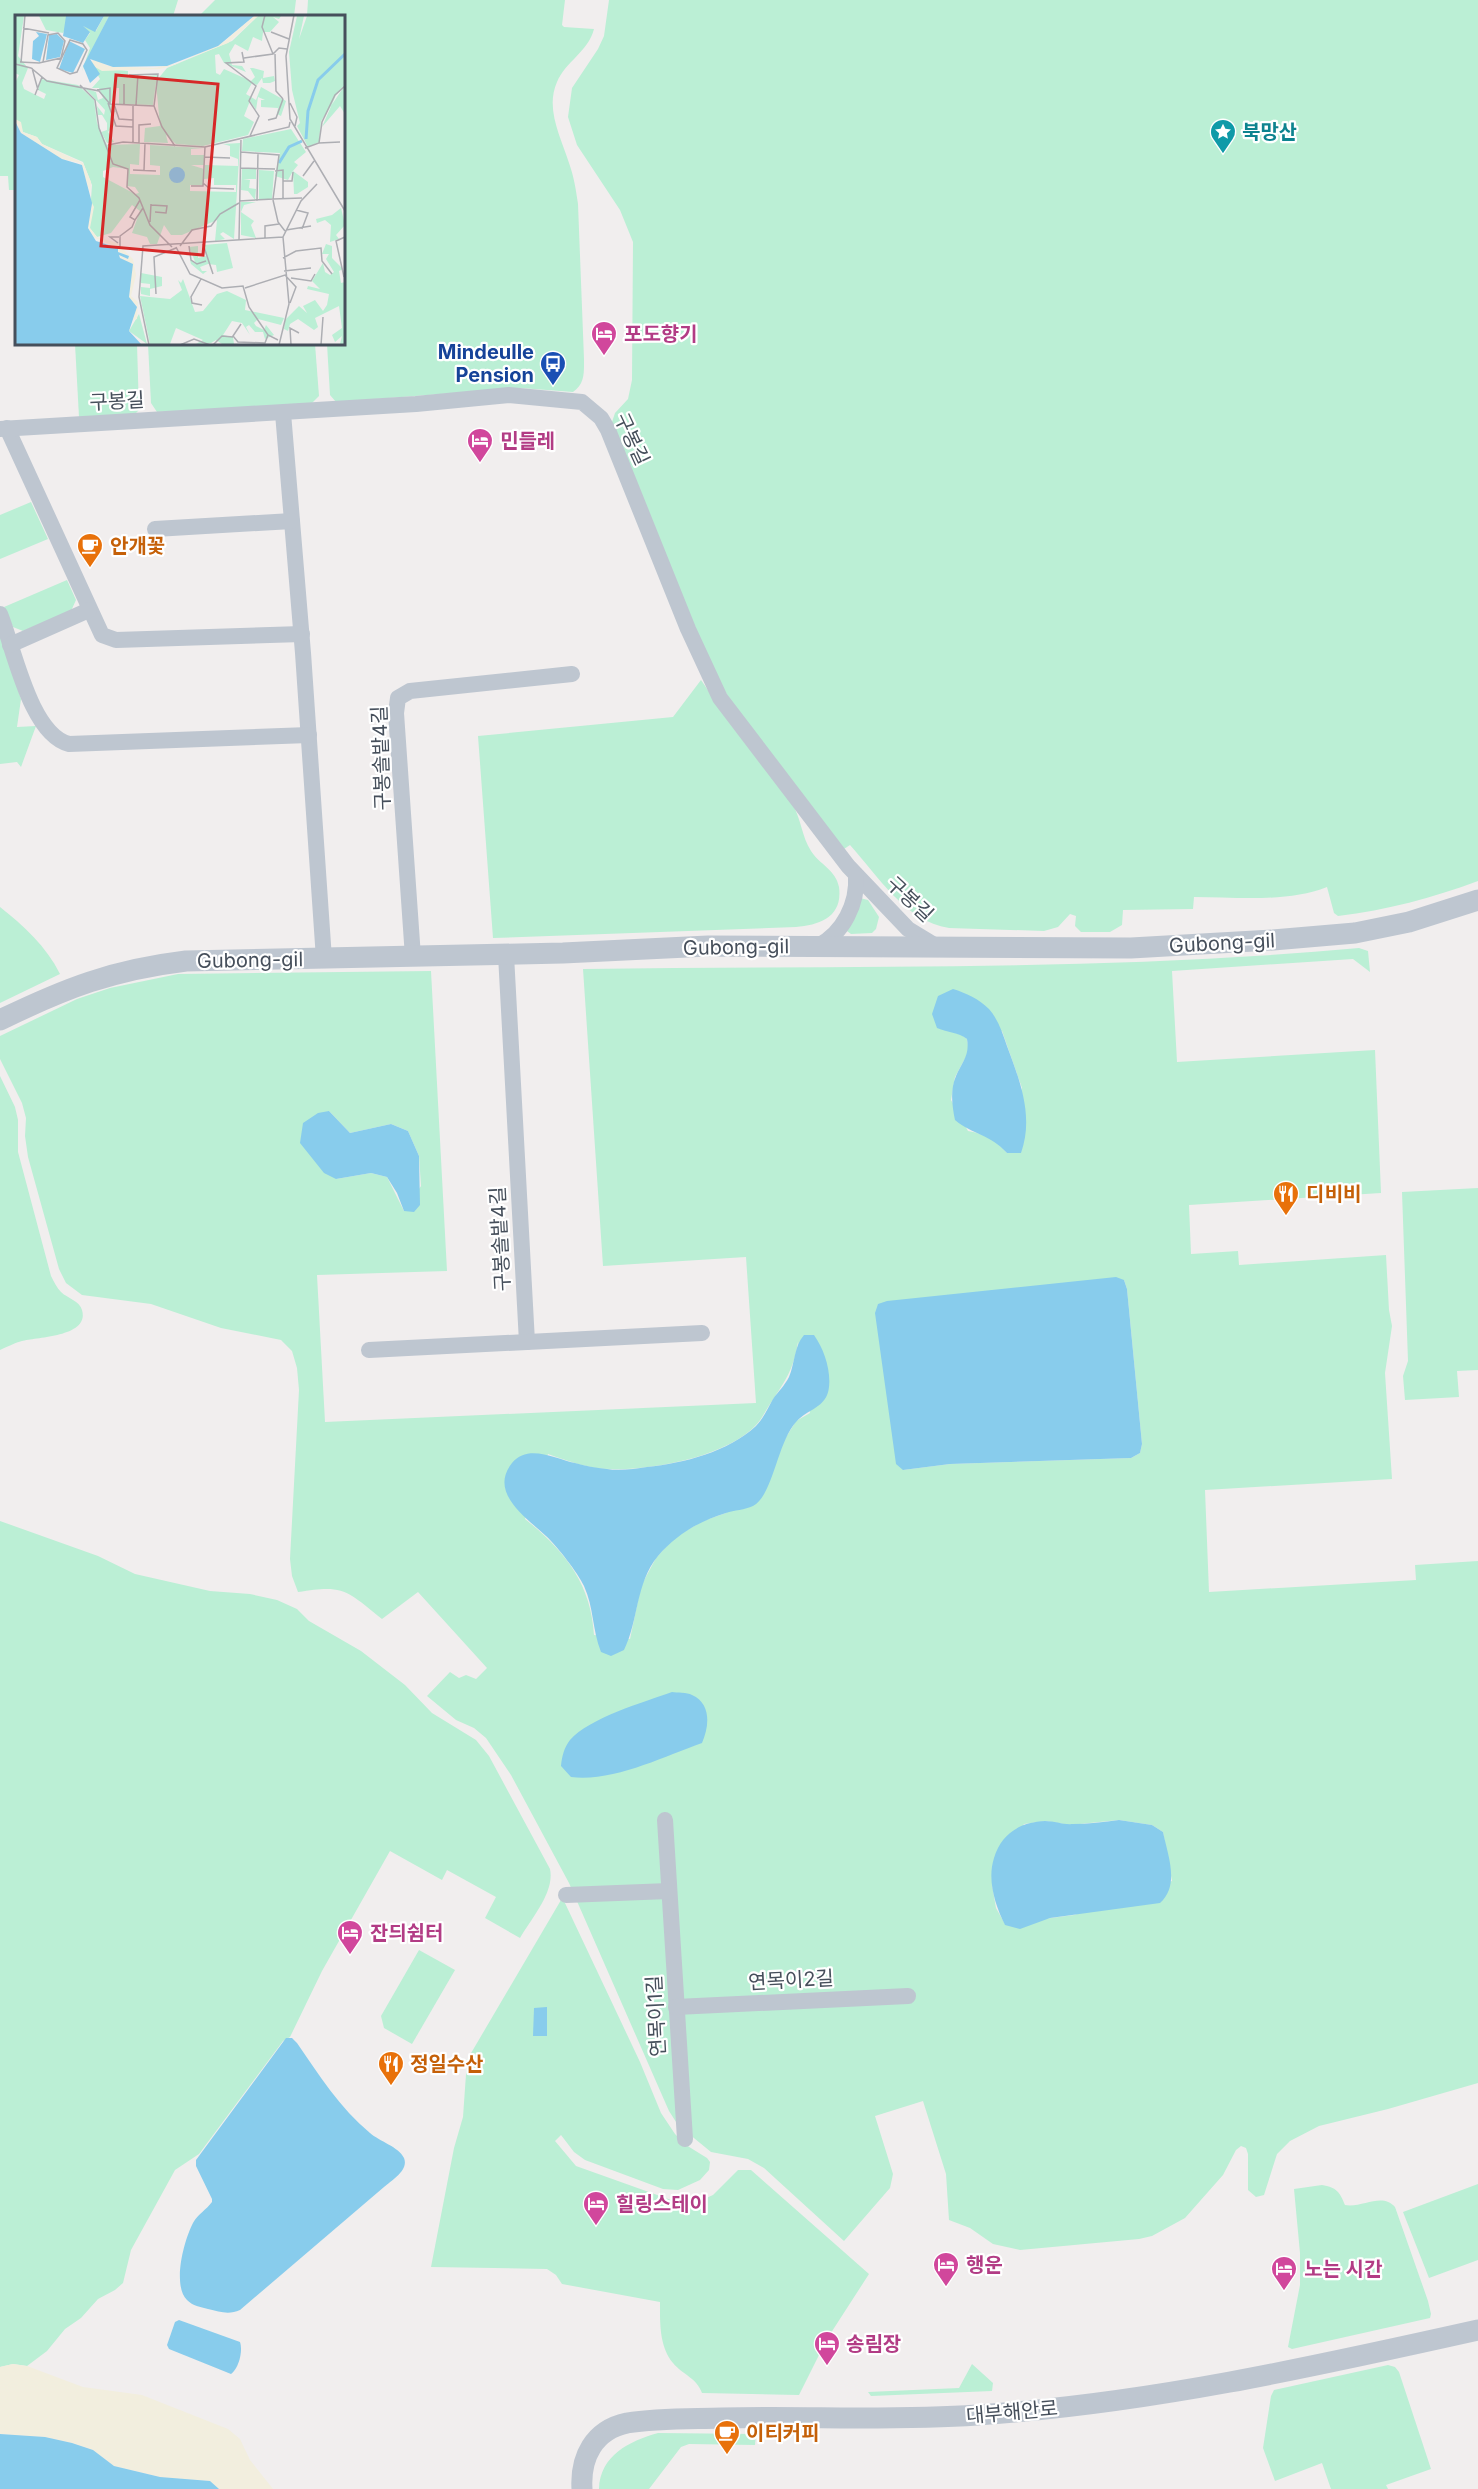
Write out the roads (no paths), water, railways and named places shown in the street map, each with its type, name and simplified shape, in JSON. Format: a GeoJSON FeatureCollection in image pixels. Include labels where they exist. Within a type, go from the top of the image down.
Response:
{"type":"FeatureCollection","features":[{"type":"Feature","properties":{"kind":"street","name":"구봉길"},"geometry":{"type":"LineString","coordinates":[[4,429],[283,413],[509,395],[582,402],[592,409],[608,430],[695,646],[720,698],[856,875],[908,929],[940,948]]}},
{"type":"Feature","properties":{"kind":"street"},"geometry":{"type":"LineString","coordinates":[[283,413],[302,634],[324,959]]}},
{"type":"Feature","properties":{"kind":"street"},"geometry":{"type":"LineString","coordinates":[[4,429],[102,635],[116,640],[302,634]]}},
{"type":"Feature","properties":{"kind":"street"},"geometry":{"type":"LineString","coordinates":[[155,529],[292,521]]}},
{"type":"Feature","properties":{"kind":"street"},"geometry":{"type":"LineString","coordinates":[[10,645],[89,610]]}},
{"type":"Feature","properties":{"kind":"street"},"geometry":{"type":"LineString","coordinates":[[0,614],[31,702],[52,735],[62,742],[69,744],[309,735]]}},
{"type":"Feature","properties":{"kind":"street","name":"구봉솔밭4길"},"geometry":{"type":"LineString","coordinates":[[413,957],[396,713],[398,698],[410,692],[572,674]]}},
{"type":"Feature","properties":{"kind":"street","name":"구봉길"},"geometry":{"type":"LineString","coordinates":[[818,946],[835,935],[846,919],[854,898],[856,875]]}},
{"type":"Feature","properties":{"kind":"street","name":"Gubong-gil"},"geometry":{"type":"LineString","coordinates":[[0,1020],[82,983],[147,966],[186,961],[506,955],[708,946],[1131,948],[1322,937],[1379,929],[1409,922],[1478,900]]}},
{"type":"Feature","properties":{"kind":"street","name":"구봉솔밭4길"},"geometry":{"type":"LineString","coordinates":[[506,955],[527,1342]]}},
{"type":"Feature","properties":{"kind":"street"},"geometry":{"type":"LineString","coordinates":[[369,1350],[702,1333]]}},
{"type":"Feature","properties":{"kind":"street","name":"연목이1길"},"geometry":{"type":"LineString","coordinates":[[665,1820],[685,2139]]}},
{"type":"Feature","properties":{"kind":"street"},"geometry":{"type":"LineString","coordinates":[[566,1894],[669,1891]]}},
{"type":"Feature","properties":{"kind":"street","name":"연목이2길"},"geometry":{"type":"LineString","coordinates":[[676,2007],[908,1996]]}},
{"type":"Feature","properties":{"kind":"street","name":"대부해안로"},"geometry":{"type":"LineString","coordinates":[[582,2489],[585,2460],[592,2443],[610,2428],[627,2423],[734,2418],[939,2417],[1052,2409],[1219,2385],[1478,2330]]}},
{"type":"Feature","properties":{"kind":"water"},"geometry":{"type":"Polygon","coordinates":[[[953,989],[985,1005],[995,1017],[1002,1032],[1024,1099],[1026,1126],[1021,1153],[1007,1153],[988,1138],[955,1120],[952,1092],[966,1054],[967,1039],[937,1028],[932,1014],[938,996],[953,989]]]}},
{"type":"Feature","properties":{"kind":"water"},"geometry":{"type":"Polygon","coordinates":[[[329,1111],[350,1133],[391,1124],[408,1131],[419,1156],[420,1205],[414,1212],[404,1211],[387,1177],[371,1173],[336,1179],[324,1173],[300,1143],[303,1123],[318,1113],[329,1111]]]}},
{"type":"Feature","properties":{"kind":"water"},"geometry":{"type":"Polygon","coordinates":[[[1116,1277],[1124,1280],[1127,1289],[1142,1444],[1140,1453],[1131,1458],[950,1464],[903,1470],[896,1464],[875,1313],[878,1304],[887,1301],[1116,1277]]]}},
{"type":"Feature","properties":{"kind":"water"},"geometry":{"type":"Polygon","coordinates":[[[804,1335],[814,1335],[826,1360],[829,1387],[825,1400],[800,1418],[790,1431],[760,1500],[753,1506],[726,1513],[697,1525],[680,1535],[658,1556],[645,1578],[624,1650],[611,1656],[601,1652],[590,1602],[581,1581],[556,1546],[521,1513],[507,1495],[506,1474],[512,1463],[519,1457],[534,1453],[591,1467],[627,1470],[676,1463],[719,1449],[745,1435],[761,1420],[789,1377],[798,1344],[804,1335]]]}},
{"type":"Feature","properties":{"kind":"water"},"geometry":{"type":"Polygon","coordinates":[[[672,1692],[690,1694],[703,1704],[707,1723],[702,1743],[638,1767],[604,1776],[571,1777],[561,1766],[566,1746],[579,1732],[603,1718],[672,1692]]]}},
{"type":"Feature","properties":{"kind":"water"},"geometry":{"type":"Polygon","coordinates":[[[1119,1820],[1152,1825],[1163,1832],[1170,1860],[1171,1879],[1170,1888],[1160,1903],[1050,1918],[1020,1929],[1005,1925],[995,1901],[991,1875],[997,1850],[1007,1836],[1020,1827],[1036,1822],[1070,1824],[1119,1820]]]}},
{"type":"Feature","properties":{"kind":"water"},"geometry":{"type":"Polygon","coordinates":[[[547,2007],[547,2036],[533,2036],[534,2008],[547,2007]]]}},
{"type":"Feature","properties":{"kind":"water"},"geometry":{"type":"Polygon","coordinates":[[[286,2038],[292,2038],[297,2043],[330,2091],[349,2113],[374,2136],[401,2154],[405,2162],[404,2167],[395,2178],[240,2310],[224,2312],[197,2306],[187,2300],[180,2284],[183,2251],[190,2231],[195,2220],[212,2202],[196,2166],[196,2160],[286,2038]]]}},
{"type":"Feature","properties":{"kind":"water"},"geometry":{"type":"Polygon","coordinates":[[[179,2320],[240,2342],[240,2359],[234,2371],[231,2374],[169,2349],[167,2345],[175,2322],[179,2320]]]}},
{"type":"Feature","properties":{"kind":"water"},"geometry":{"type":"Polygon","coordinates":[[[0,2434],[45,2437],[72,2443],[93,2450],[114,2466],[160,2477],[210,2481],[219,2489],[0,2489],[0,2434]]]}},
{"type":"Feature","properties":{"kind":"place","name":"북망산"},"geometry":{"type":"Point","coordinates":[1223,155]}},
{"type":"Feature","properties":{"kind":"place","name":"포도향기"},"geometry":{"type":"Point","coordinates":[604,357]}},
{"type":"Feature","properties":{"kind":"place","name":"Mindeulle Pension"},"geometry":{"type":"Point","coordinates":[553,387]}},
{"type":"Feature","properties":{"kind":"place","name":"민들레"},"geometry":{"type":"Point","coordinates":[480,464]}},
{"type":"Feature","properties":{"kind":"place","name":"안개꽃"},"geometry":{"type":"Point","coordinates":[90,569]}},
{"type":"Feature","properties":{"kind":"place","name":"디비비"},"geometry":{"type":"Point","coordinates":[1286,1217]}},
{"type":"Feature","properties":{"kind":"place","name":"잔듸쉼터"},"geometry":{"type":"Point","coordinates":[350,1956]}},
{"type":"Feature","properties":{"kind":"place","name":"정일수산"},"geometry":{"type":"Point","coordinates":[391,2087]}},
{"type":"Feature","properties":{"kind":"place","name":"힐링스테이"},"geometry":{"type":"Point","coordinates":[596,2227]}},
{"type":"Feature","properties":{"kind":"place","name":"행운"},"geometry":{"type":"Point","coordinates":[946,2288]}},
{"type":"Feature","properties":{"kind":"place","name":"노는 시간"},"geometry":{"type":"Point","coordinates":[1284,2292]}},
{"type":"Feature","properties":{"kind":"place","name":"송림장"},"geometry":{"type":"Point","coordinates":[827,2367]}},
{"type":"Feature","properties":{"kind":"place","name":"이티커피"},"geometry":{"type":"Point","coordinates":[727,2456]}}]}
